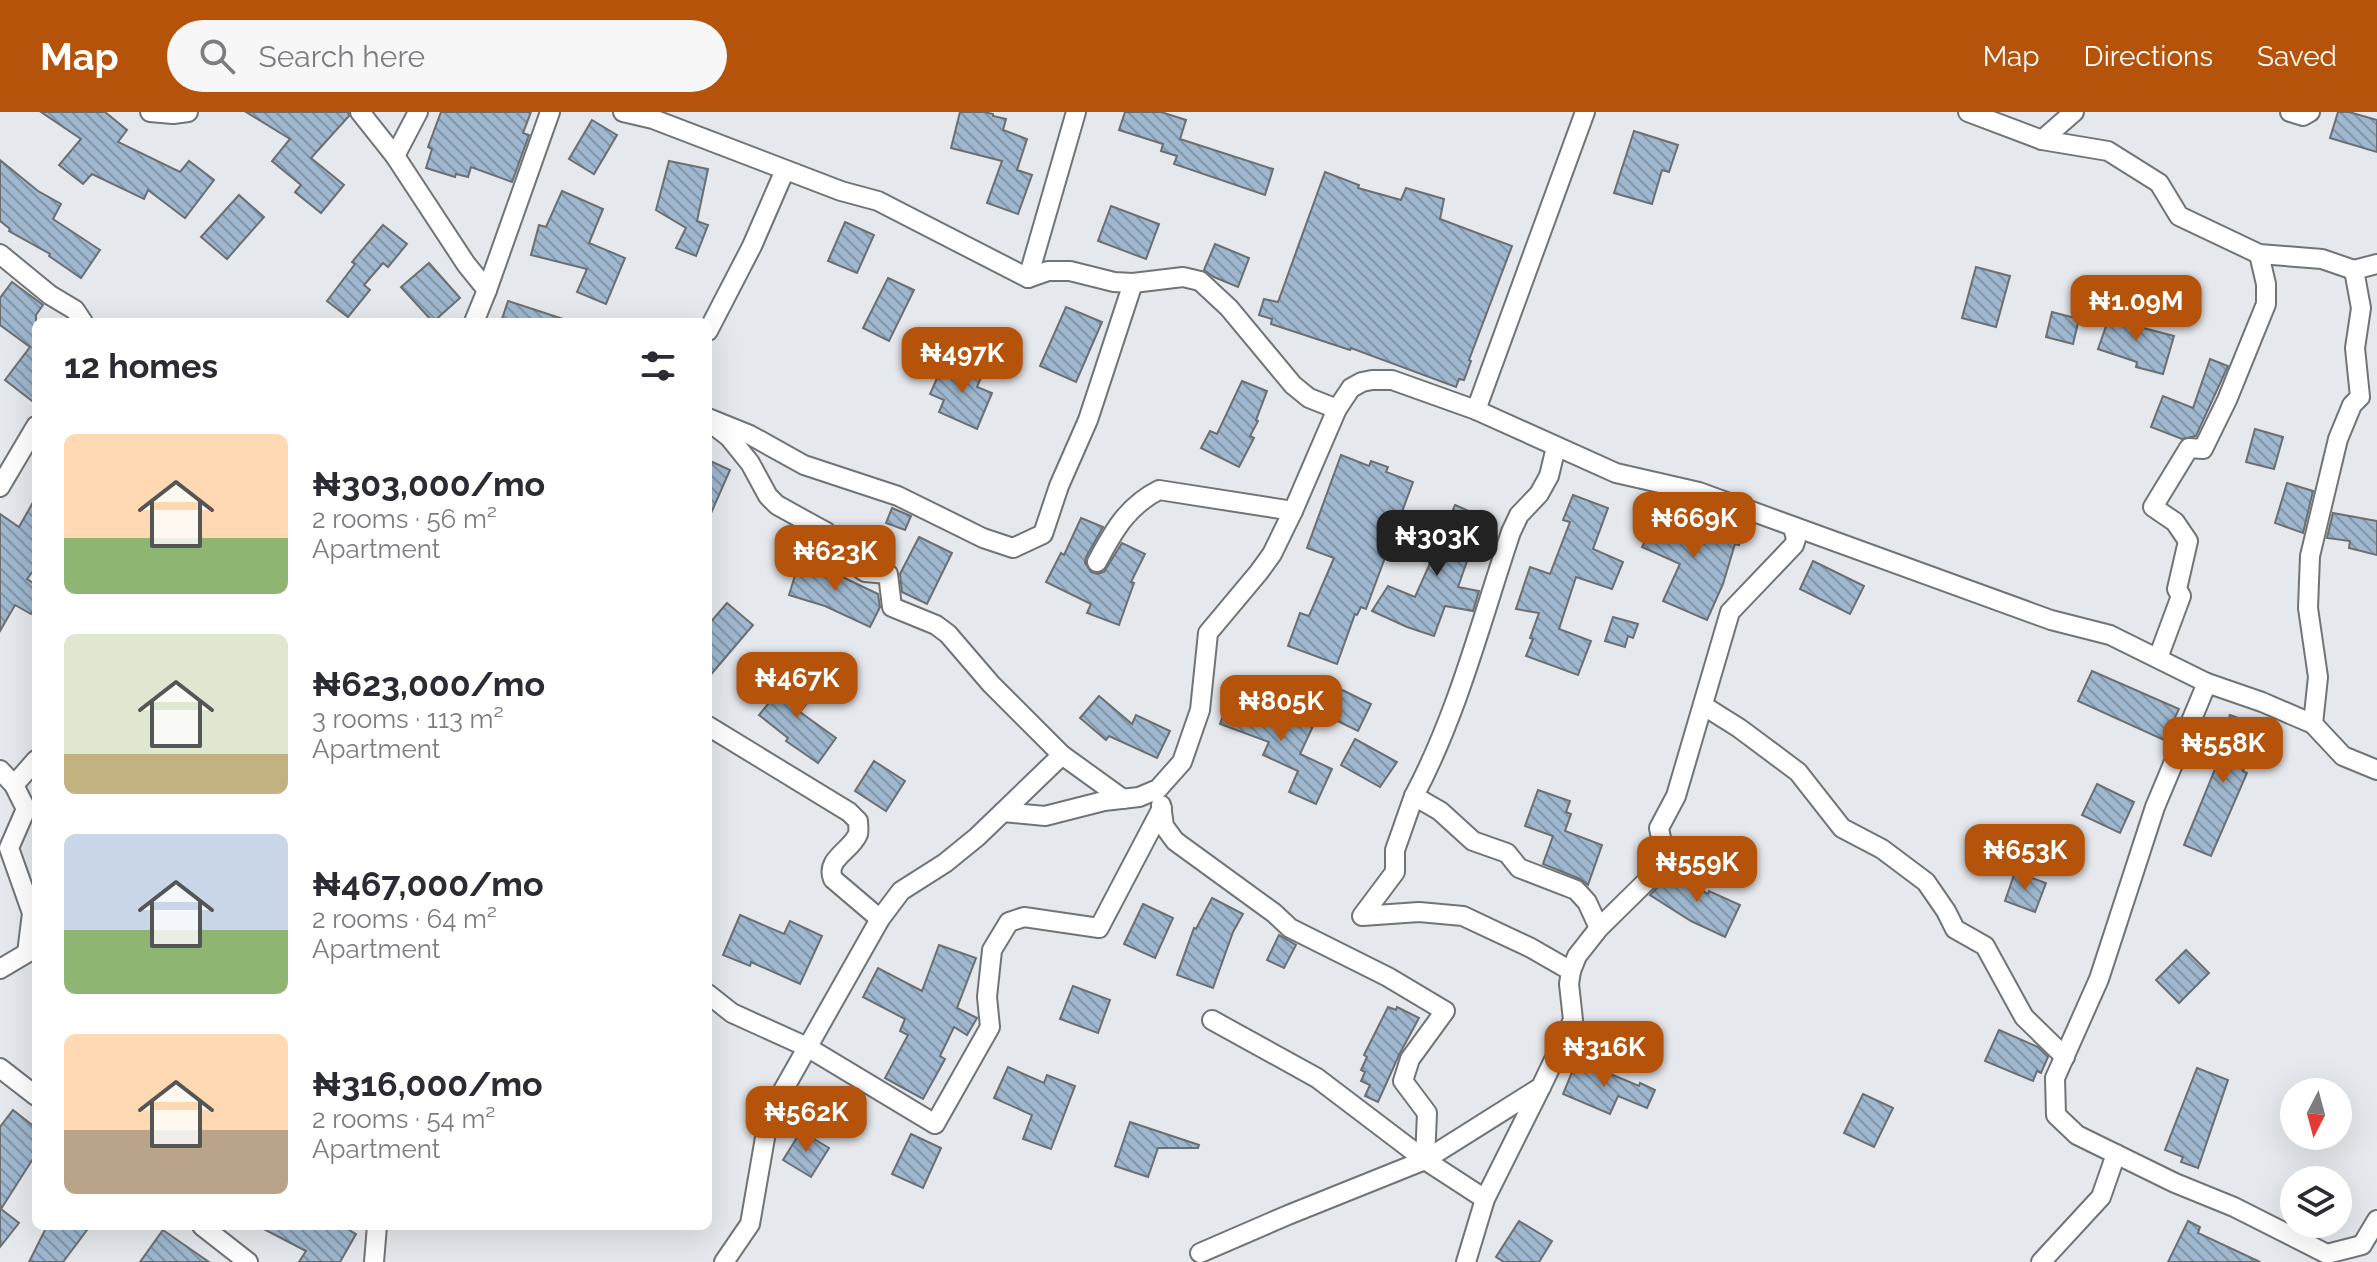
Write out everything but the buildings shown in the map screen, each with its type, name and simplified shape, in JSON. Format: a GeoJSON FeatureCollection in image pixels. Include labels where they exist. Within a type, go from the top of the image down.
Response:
{"type":"FeatureCollection","features":[{"type":"Feature","properties":{"kind":"street"},"geometry":{"type":"LineString","coordinates":[[150,112],[188,112]]}},
{"type":"Feature","properties":{"kind":"street"},"geometry":{"type":"LineString","coordinates":[[360,112],[395,156],[466,264],[487,290]]}},
{"type":"Feature","properties":{"kind":"street"},"geometry":{"type":"LineString","coordinates":[[395,156],[418,112]]}},
{"type":"Feature","properties":{"kind":"street"},"geometry":{"type":"LineString","coordinates":[[476,318],[550,112]]}},
{"type":"Feature","properties":{"kind":"street"},"geometry":{"type":"LineString","coordinates":[[623,112],[653,119],[841,191],[878,201],[1028,278],[1048,271],[1070,271],[1114,282],[1183,277],[1200,281],[1229,308],[1293,385],[1309,398],[1337,409]]}},
{"type":"Feature","properties":{"kind":"street"},"geometry":{"type":"LineString","coordinates":[[1028,278],[1076,112]]}},
{"type":"Feature","properties":{"kind":"street"},"geometry":{"type":"LineString","coordinates":[[1476,410],[1585,112]]}},
{"type":"Feature","properties":{"kind":"street"},"geometry":{"type":"LineString","coordinates":[[1968,112],[2042,140],[2108,151],[2159,183],[2179,216],[2259,254],[2322,259],[2354,270],[2377,264]]}},
{"type":"Feature","properties":{"kind":"street"},"geometry":{"type":"LineString","coordinates":[[2042,140],[2074,112]]}},
{"type":"Feature","properties":{"kind":"street"},"geometry":{"type":"LineString","coordinates":[[2290,112],[2303,116],[2310,112]]}},
{"type":"Feature","properties":{"kind":"street"},"geometry":{"type":"LineString","coordinates":[[712,323],[752,246],[785,170]]}},
{"type":"Feature","properties":{"kind":"street"},"geometry":{"type":"LineString","coordinates":[[0,254],[50,295],[75,310],[80,318]]}},
{"type":"Feature","properties":{"kind":"street"},"geometry":{"type":"LineString","coordinates":[[2158,658],[2181,596],[2177,589],[2188,541],[2175,522],[2153,507],[2189,448],[2203,449],[2227,400],[2266,304],[2266,284],[2259,254]]}},
{"type":"Feature","properties":{"kind":"street"},"geometry":{"type":"LineString","coordinates":[[2313,724],[2318,677],[2308,608],[2310,556],[2338,439],[2352,405],[2368,400],[2355,348],[2361,308],[2354,270]]}},
{"type":"Feature","properties":{"kind":"street"},"geometry":{"type":"LineString","coordinates":[[712,421],[750,435],[804,465],[898,496],[983,538],[1013,548],[1043,534],[1059,486],[1088,420],[1133,283]]}},
{"type":"Feature","properties":{"kind":"street"},"geometry":{"type":"LineString","coordinates":[[1003,812],[1045,816],[1104,801],[1139,797],[1158,789],[1182,762],[1200,710],[1208,633],[1272,554],[1337,409],[1351,388],[1372,380],[1392,380],[1476,410],[1616,473],[1699,492],[2051,620],[2110,635],[2207,683],[2313,724],[2343,756],[2377,770]]}},
{"type":"Feature","properties":{"kind":"street"},"geometry":{"type":"LineString","coordinates":[[712,422],[729,437],[750,463],[768,496],[777,505],[826,532],[847,558],[865,572],[888,574],[892,607],[936,625],[948,634],[991,684],[1062,755],[1123,799]]}},
{"type":"Feature","properties":{"kind":"street"},"geometry":{"type":"LineString","coordinates":[[0,487],[32,433]]}},
{"type":"Feature","properties":{"kind":"street"},"geometry":{"type":"LineString","coordinates":[[1556,447],[1549,476],[1539,494],[1519,515],[1511,532],[1464,681],[1414,796],[1395,850],[1395,872],[1362,916],[1419,912],[1463,916],[1571,971]]}},
{"type":"Feature","properties":{"kind":"street"},"geometry":{"type":"LineString","coordinates":[[1097,562],[1116,526],[1145,497],[1159,490],[1293,511]]}},
{"type":"Feature","properties":{"kind":"street"},"geometry":{"type":"LineString","coordinates":[[1466,1262],[1485,1199],[1573,1020],[1569,984],[1577,956],[1599,928],[1661,867],[1665,858],[1659,828],[1676,796],[1730,612],[1794,545],[1793,527]]}},
{"type":"Feature","properties":{"kind":"street"},"geometry":{"type":"LineString","coordinates":[[2207,683],[2155,807],[2099,979],[2055,1078],[2056,1115],[2077,1135],[2175,1183],[2234,1207],[2327,1254],[2366,1254],[2377,1220]]}},
{"type":"Feature","properties":{"kind":"street"},"geometry":{"type":"LineString","coordinates":[[1704,706],[1798,772],[1842,828],[1882,849],[1926,882],[1955,929],[1985,946],[2024,1017],[2065,1057]]}},
{"type":"Feature","properties":{"kind":"street"},"geometry":{"type":"LineString","coordinates":[[712,728],[849,812],[858,821],[858,834],[831,866],[831,873],[833,879],[880,919]]}},
{"type":"Feature","properties":{"kind":"street"},"geometry":{"type":"LineString","coordinates":[[724,1262],[750,1224],[766,1132],[781,1094],[880,919],[901,891],[945,863],[977,837],[1062,755]]}},
{"type":"Feature","properties":{"kind":"street"},"geometry":{"type":"LineString","coordinates":[[14,785],[32,765]]}},
{"type":"Feature","properties":{"kind":"street"},"geometry":{"type":"LineString","coordinates":[[0,770],[14,785],[31,813],[9,848],[32,913],[27,953],[0,969]]}},
{"type":"Feature","properties":{"kind":"street"},"geometry":{"type":"LineString","coordinates":[[1158,789],[1164,826],[1175,841],[1290,928],[1388,977],[1445,1011],[1410,1059],[1403,1081],[1427,1113],[1425,1160]]}},
{"type":"Feature","properties":{"kind":"street"},"geometry":{"type":"LineString","coordinates":[[1414,796],[1440,811],[1473,841],[1507,853],[1519,868],[1576,890],[1587,902],[1599,928]]}},
{"type":"Feature","properties":{"kind":"street"},"geometry":{"type":"LineString","coordinates":[[712,997],[732,1013],[807,1047],[935,1124],[990,1027],[987,997],[992,950],[1009,922],[1024,917],[1099,928],[1162,808]]}},
{"type":"Feature","properties":{"kind":"street"},"geometry":{"type":"LineString","coordinates":[[1212,1020],[1317,1078],[1425,1160],[1485,1199]]}},
{"type":"Feature","properties":{"kind":"street"},"geometry":{"type":"LineString","coordinates":[[0,1068],[32,1093]]}},
{"type":"Feature","properties":{"kind":"street"},"geometry":{"type":"LineString","coordinates":[[1200,1253],[1425,1160],[1541,1087]]}},
{"type":"Feature","properties":{"kind":"street"},"geometry":{"type":"LineString","coordinates":[[2041,1262],[2101,1197],[2116,1154]]}},
{"type":"Feature","properties":{"kind":"street"},"geometry":{"type":"LineString","coordinates":[[207,1230],[248,1262]]}},
{"type":"Feature","properties":{"kind":"street"},"geometry":{"type":"LineString","coordinates":[[374,1262],[377,1230]]}}]}
